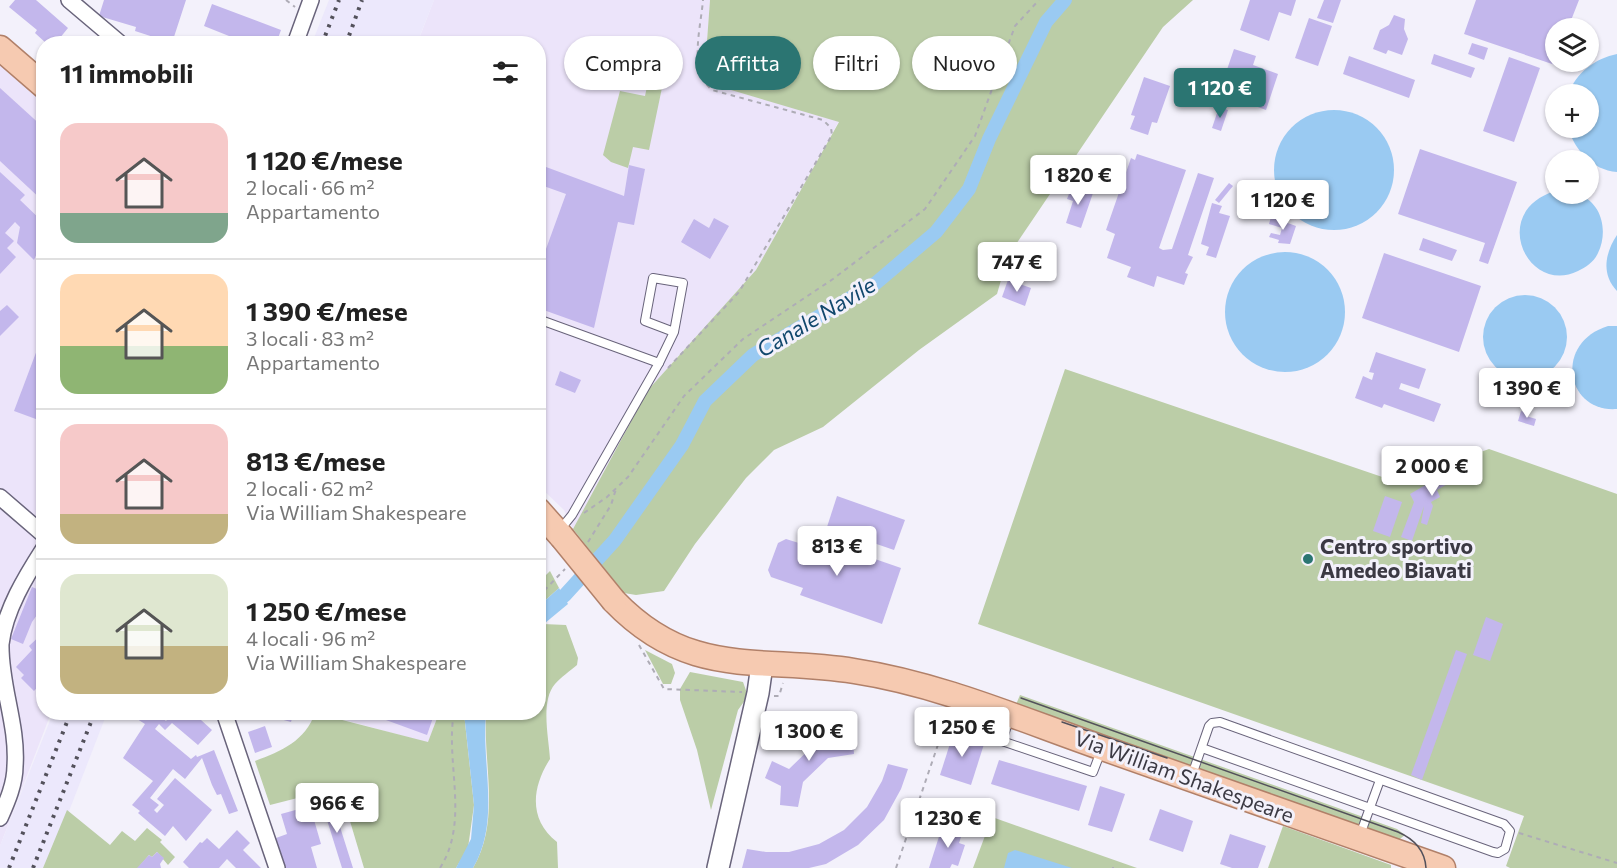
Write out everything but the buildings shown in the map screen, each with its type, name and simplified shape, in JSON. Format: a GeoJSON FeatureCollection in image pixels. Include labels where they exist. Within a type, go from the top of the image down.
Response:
{"type":"FeatureCollection","features":[{"type":"Feature","properties":{"kind":"main road"},"geometry":{"type":"LineString","coordinates":[[0,48],[36,79]]}},
{"type":"Feature","properties":{"kind":"main road","name":"Via William Shakespeare"},"geometry":{"type":"LineString","coordinates":[[546,516],[564,528],[637,633],[653,646],[684,661],[765,683],[851,670],[888,676],[1011,715],[1432,866]]}},
{"type":"Feature","properties":{"kind":"main road","name":"Via William Shakespeare"},"geometry":{"type":"LineString","coordinates":[[614,602],[632,621],[678,647],[725,662],[765,683]]}},
{"type":"Feature","properties":{"kind":"street"},"geometry":{"type":"LineString","coordinates":[[69,0],[112,36]]}},
{"type":"Feature","properties":{"kind":"street"},"geometry":{"type":"LineString","coordinates":[[297,36],[304,4]]}},
{"type":"Feature","properties":{"kind":"street"},"geometry":{"type":"LineString","coordinates":[[0,496],[36,528]]}},
{"type":"Feature","properties":{"kind":"street"},"geometry":{"type":"LineString","coordinates":[[0,818],[13,782],[15,766],[15,748],[0,664],[1,643],[5,626],[23,582],[36,561]]}},
{"type":"Feature","properties":{"kind":"street"},"geometry":{"type":"LineString","coordinates":[[718,868],[765,683]]}},
{"type":"Feature","properties":{"kind":"street"},"geometry":{"type":"LineString","coordinates":[[227,720],[277,868]]}},
{"type":"Feature","properties":{"kind":"lane"},"geometry":{"type":"LineString","coordinates":[[564,528],[659,363],[674,332],[683,284],[653,279],[645,321],[674,332]]}},
{"type":"Feature","properties":{"kind":"lane"},"geometry":{"type":"LineString","coordinates":[[546,322],[659,363]]}},
{"type":"Feature","properties":{"kind":"lane"},"geometry":{"type":"LineString","coordinates":[[1190,779],[1202,748],[1212,723],[1220,722],[1504,824],[1510,831],[1505,849],[1498,853],[1202,748]]}},
{"type":"Feature","properties":{"kind":"lane"},"geometry":{"type":"LineString","coordinates":[[1358,839],[1380,780]]}},
{"type":"Feature","properties":{"kind":"path"},"geometry":{"type":"LineString","coordinates":[[286,0],[304,4]]}},
{"type":"Feature","properties":{"kind":"path"},"geometry":{"type":"LineString","coordinates":[[661,375],[739,292],[832,135],[831,128],[823,120],[712,90],[706,85],[698,72],[703,0]]}},
{"type":"Feature","properties":{"kind":"path"},"geometry":{"type":"LineString","coordinates":[[564,528],[586,513],[628,477],[684,396],[743,339],[834,279],[926,209],[975,136],[1015,27],[1039,0]]}},
{"type":"Feature","properties":{"kind":"path"},"geometry":{"type":"LineString","coordinates":[[637,633],[639,647],[664,690],[765,683]]}},
{"type":"Feature","properties":{"kind":"path"},"geometry":{"type":"LineString","coordinates":[[896,868],[945,724],[950,725],[956,707]]}},
{"type":"Feature","properties":{"kind":"path"},"geometry":{"type":"LineString","coordinates":[[949,714],[936,709],[934,714],[951,720]]}},
{"type":"Feature","properties":{"kind":"path"},"geometry":{"type":"LineString","coordinates":[[440,868],[448,852],[455,821],[451,735],[453,720]]}},
{"type":"Feature","properties":{"kind":"path"},"geometry":{"type":"LineString","coordinates":[[1510,831],[1617,863]]}},
{"type":"Feature","properties":{"kind":"shaded area"},"geometry":{"type":"Polygon","coordinates":[[[329,0],[434,0],[420,36],[315,36],[329,0]]]}},
{"type":"Feature","properties":{"kind":"shaded area"},"geometry":{"type":"Polygon","coordinates":[[[434,0],[710,0],[707,36],[695,36],[695,90],[732,90],[839,121],[756,270],[648,390],[573,529],[564,510],[546,493],[546,36],[420,36],[434,0]]]}},
{"type":"Feature","properties":{"kind":"shaded area"},"geometry":{"type":"Polygon","coordinates":[[[0,51],[36,81],[36,720],[48,720],[0,846],[0,51]]]}},
{"type":"Feature","properties":{"kind":"shaded area"},"geometry":{"type":"Polygon","coordinates":[[[50,720],[104,720],[47,868],[0,868],[0,846],[50,720]]]}},
{"type":"Feature","properties":{"kind":"shaded area"},"geometry":{"type":"Polygon","coordinates":[[[345,720],[436,720],[428,743],[345,720]]]}},
{"type":"Feature","properties":{"kind":"green space"},"geometry":{"type":"Polygon","coordinates":[[[710,0],[1193,0],[1163,27],[1008,256],[997,294],[919,350],[823,427],[774,450],[746,478],[695,544],[664,591],[636,595],[624,593],[573,529],[648,390],[756,270],[839,122],[731,90],[801,90],[801,36],[707,36],[710,0]]]}},
{"type":"Feature","properties":{"kind":"green space"},"geometry":{"type":"Polygon","coordinates":[[[646,90],[662,90],[649,150],[633,147],[628,168],[611,162],[603,155],[620,91],[645,96],[646,90]]]}},
{"type":"Feature","properties":{"kind":"green space","name":"Centro sportivo Amedeo Biavati"},"geometry":{"type":"Polygon","coordinates":[[[1065,369],[1397,482],[1489,449],[1617,494],[1617,868],[1510,868],[1506,866],[1524,816],[978,624],[1065,369]]]}},
{"type":"Feature","properties":{"kind":"green space"},"geometry":{"type":"Polygon","coordinates":[[[550,571],[559,588],[546,600],[546,575],[550,571]]]}},
{"type":"Feature","properties":{"kind":"green space"},"geometry":{"type":"Polygon","coordinates":[[[546,624],[566,625],[578,658],[577,665],[557,681],[550,691],[547,731],[550,759],[539,781],[536,802],[541,823],[557,842],[558,868],[473,868],[481,850],[489,812],[486,720],[546,720],[546,624]]]}},
{"type":"Feature","properties":{"kind":"green space"},"geometry":{"type":"Polygon","coordinates":[[[645,650],[672,664],[675,673],[671,684],[663,684],[645,650]]]}},
{"type":"Feature","properties":{"kind":"green space"},"geometry":{"type":"Polygon","coordinates":[[[690,672],[743,682],[748,696],[738,710],[711,810],[697,750],[680,700],[680,689],[690,672]]]}},
{"type":"Feature","properties":{"kind":"green space"},"geometry":{"type":"Polygon","coordinates":[[[1020,695],[1397,829],[1405,835],[1396,842],[1015,707],[1020,695]]]}},
{"type":"Feature","properties":{"kind":"green space"},"geometry":{"type":"Polygon","coordinates":[[[312,720],[342,720],[428,742],[436,720],[465,720],[474,805],[468,848],[456,868],[364,868],[341,791],[321,792],[270,805],[255,761],[291,744],[312,720]]]}},
{"type":"Feature","properties":{"kind":"green space"},"geometry":{"type":"Polygon","coordinates":[[[67,810],[110,845],[122,831],[135,841],[147,828],[162,840],[160,842],[175,857],[168,865],[157,852],[152,857],[149,855],[138,868],[43,868],[67,810]]]}},
{"type":"Feature","properties":{"kind":"green space"},"geometry":{"type":"Polygon","coordinates":[[[992,817],[1137,868],[973,868],[992,817]]]}},
{"type":"Feature","properties":{"kind":"green space"},"geometry":{"type":"Polygon","coordinates":[[[1283,826],[1391,865],[1391,868],[1268,868],[1283,826]]]}},
{"type":"Feature","properties":{"kind":"water"},"geometry":{"type":"Polygon","coordinates":[[[1617,54],[1617,172],[1599,166],[1599,150],[1579,150],[1572,138],[1599,138],[1599,84],[1573,84],[1582,72],[1599,72],[1599,60],[1617,54]]]}},
{"type":"Feature","properties":{"kind":"water"},"geometry":{"type":"Polygon","coordinates":[[[1334,110],[1357,115],[1376,128],[1389,147],[1394,170],[1389,193],[1376,212],[1357,225],[1334,230],[1311,225],[1292,212],[1279,193],[1274,170],[1279,147],[1292,128],[1311,115],[1334,110]]]}},
{"type":"Feature","properties":{"kind":"water"},"geometry":{"type":"Polygon","coordinates":[[[1545,196],[1545,204],[1594,205],[1601,220],[1603,237],[1592,262],[1578,271],[1560,276],[1544,272],[1531,262],[1523,248],[1520,232],[1523,216],[1535,201],[1545,196]]]}},
{"type":"Feature","properties":{"kind":"water"},"geometry":{"type":"Polygon","coordinates":[[[1617,235],[1617,291],[1609,278],[1606,263],[1617,235]]]}},
{"type":"Feature","properties":{"kind":"water"},"geometry":{"type":"Polygon","coordinates":[[[1285,252],[1308,257],[1327,270],[1340,289],[1345,312],[1340,335],[1327,354],[1308,367],[1285,372],[1262,367],[1243,354],[1230,335],[1225,312],[1230,289],[1243,270],[1262,257],[1285,252]]]}},
{"type":"Feature","properties":{"kind":"water"},"geometry":{"type":"Polygon","coordinates":[[[1525,295],[1541,298],[1555,307],[1564,321],[1567,337],[1564,353],[1555,367],[1541,376],[1525,379],[1509,376],[1495,367],[1486,353],[1483,337],[1486,321],[1495,307],[1509,298],[1525,295]]]}},
{"type":"Feature","properties":{"kind":"water"},"geometry":{"type":"Polygon","coordinates":[[[1608,326],[1617,326],[1617,409],[1600,407],[1586,400],[1577,389],[1573,375],[1573,361],[1579,347],[1591,335],[1608,326]]]}},
{"type":"Feature","properties":{"kind":"water"},"geometry":{"type":"Polygon","coordinates":[[[559,588],[568,604],[546,622],[546,600],[559,588]]]}},
{"type":"Feature","properties":{"kind":"water"},"geometry":{"type":"Polygon","coordinates":[[[465,720],[486,720],[488,792],[486,831],[473,868],[456,868],[471,839],[474,805],[465,720]]]}},
{"type":"Feature","properties":{"kind":"water"},"geometry":{"type":"Polygon","coordinates":[[[1015,850],[1072,868],[1004,868],[1008,853],[1015,850]]]}},
{"type":"Feature","properties":{"kind":"waterway","name":"Canale Navile"},"geometry":{"type":"LineString","coordinates":[[546,610],[565,595],[615,540],[682,445],[705,401],[753,355],[876,283],[936,232],[969,189],[989,139],[1046,22],[1065,0]]}},
{"type":"Feature","properties":{"kind":"tram line"},"geometry":{"type":"LineString","coordinates":[[1021,698],[1398,832],[1418,846],[1426,868]]}},
{"type":"Feature","properties":{"kind":"tram line"},"geometry":{"type":"LineString","coordinates":[[1062,722],[1167,758]]}},
{"type":"Feature","properties":{"kind":"railway"},"geometry":{"type":"LineString","coordinates":[[325,36],[339,0]]}},
{"type":"Feature","properties":{"kind":"railway"},"geometry":{"type":"LineString","coordinates":[[349,36],[362,0]]}},
{"type":"Feature","properties":{"kind":"railway"},"geometry":{"type":"LineString","coordinates":[[9,868],[68,720]]}},
{"type":"Feature","properties":{"kind":"railway"},"geometry":{"type":"LineString","coordinates":[[33,868],[92,720]]}},
{"type":"Feature","properties":{"kind":"place","name":"Centro sportivo Amedeo Biavati"},"geometry":{"type":"Point","coordinates":[1308,559]}}]}
